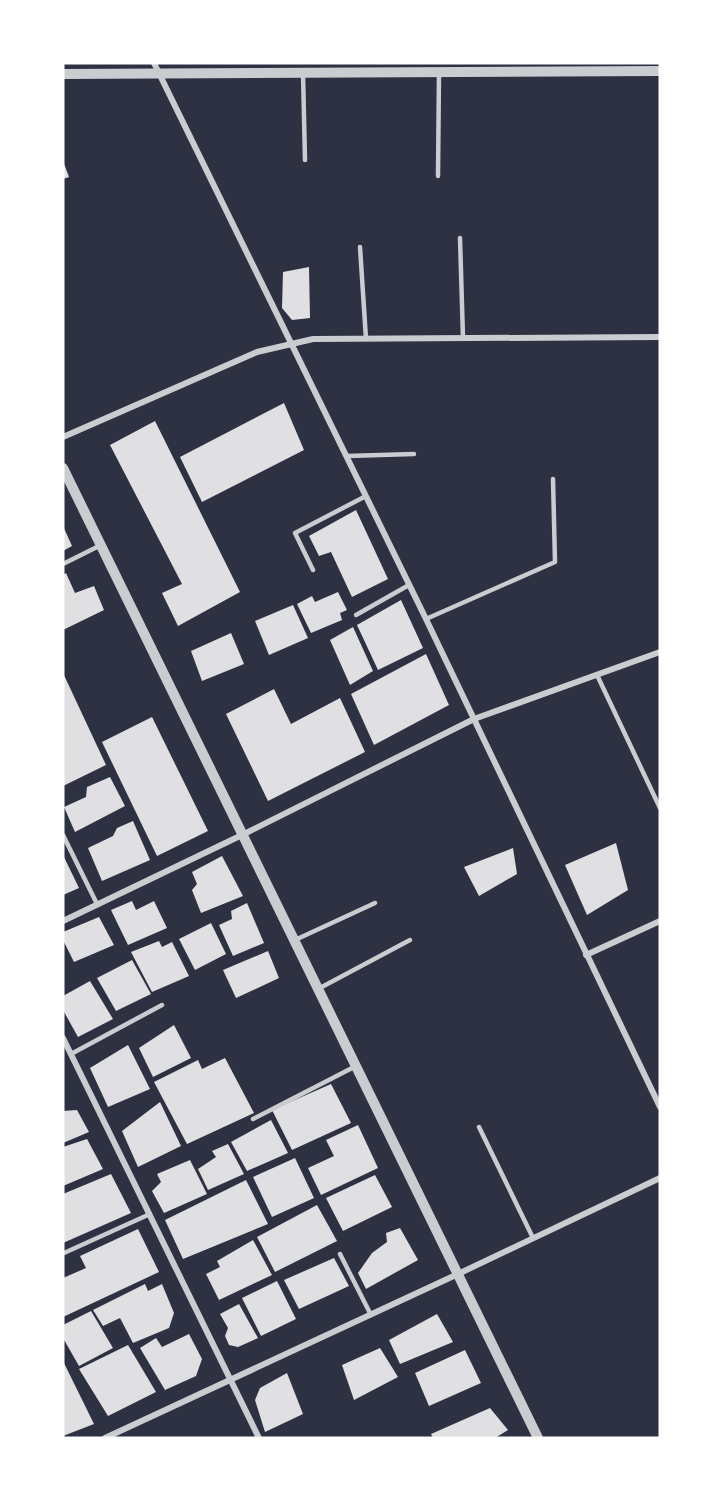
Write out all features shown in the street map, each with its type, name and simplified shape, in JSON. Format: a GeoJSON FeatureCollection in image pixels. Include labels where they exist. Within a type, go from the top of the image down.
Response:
{"type":"FeatureCollection","features":[{"type":"Feature","properties":{"kind":"street"},"geometry":{"type":"LineString","coordinates":[[63,74],[157,68],[303,73],[415,68],[439,72],[629,67],[660,71]]}},
{"type":"Feature","properties":{"kind":"street"},"geometry":{"type":"LineString","coordinates":[[157,68],[410,585],[660,1107]]}},
{"type":"Feature","properties":{"kind":"street"},"geometry":{"type":"LineString","coordinates":[[63,437],[257,352],[314,339],[660,337]]}},
{"type":"Feature","properties":{"kind":"street"},"geometry":{"type":"LineString","coordinates":[[63,468],[538,1438]]}},
{"type":"Feature","properties":{"kind":"street"},"geometry":{"type":"LineString","coordinates":[[63,921],[474,719],[660,652]]}},
{"type":"Feature","properties":{"kind":"street"},"geometry":{"type":"LineString","coordinates":[[586,955],[660,921]]}},
{"type":"Feature","properties":{"kind":"street"},"geometry":{"type":"LineString","coordinates":[[63,1038],[259,1438]]}},
{"type":"Feature","properties":{"kind":"street"},"geometry":{"type":"LineString","coordinates":[[105,1438],[660,1178]]}},
{"type":"Feature","properties":{"kind":"lane"},"geometry":{"type":"LineString","coordinates":[[438,176],[439,72]]}},
{"type":"Feature","properties":{"kind":"lane"},"geometry":{"type":"LineString","coordinates":[[303,73],[305,160]]}},
{"type":"Feature","properties":{"kind":"lane"},"geometry":{"type":"LineString","coordinates":[[460,238],[463,338]]}},
{"type":"Feature","properties":{"kind":"lane"},"geometry":{"type":"LineString","coordinates":[[360,247],[366,339]]}},
{"type":"Feature","properties":{"kind":"lane"},"geometry":{"type":"LineString","coordinates":[[347,456],[414,454]]}},
{"type":"Feature","properties":{"kind":"lane"},"geometry":{"type":"LineString","coordinates":[[426,619],[555,562],[554,479]]}},
{"type":"Feature","properties":{"kind":"lane"},"geometry":{"type":"LineString","coordinates":[[313,570],[295,533],[366,496]]}},
{"type":"Feature","properties":{"kind":"lane"},"geometry":{"type":"LineString","coordinates":[[63,564],[100,545]]}},
{"type":"Feature","properties":{"kind":"lane"},"geometry":{"type":"LineString","coordinates":[[356,615],[410,585]]}},
{"type":"Feature","properties":{"kind":"lane"},"geometry":{"type":"LineString","coordinates":[[597,675],[660,808]]}},
{"type":"Feature","properties":{"kind":"lane"},"geometry":{"type":"LineString","coordinates":[[63,835],[98,904]]}},
{"type":"Feature","properties":{"kind":"lane"},"geometry":{"type":"LineString","coordinates":[[294,940],[375,903]]}},
{"type":"Feature","properties":{"kind":"lane"},"geometry":{"type":"LineString","coordinates":[[318,988],[410,940]]}},
{"type":"Feature","properties":{"kind":"lane"},"geometry":{"type":"LineString","coordinates":[[71,1054],[162,1005]]}},
{"type":"Feature","properties":{"kind":"lane"},"geometry":{"type":"LineString","coordinates":[[253,1119],[356,1066]]}},
{"type":"Feature","properties":{"kind":"lane"},"geometry":{"type":"LineString","coordinates":[[479,1126],[533,1238]]}},
{"type":"Feature","properties":{"kind":"lane"},"geometry":{"type":"LineString","coordinates":[[64,1253],[150,1214]]}},
{"type":"Feature","properties":{"kind":"lane"},"geometry":{"type":"LineString","coordinates":[[340,1254],[370,1315]]}},
{"type":"Feature","properties":{"kind":"building"},"geometry":{"type":"Polygon","coordinates":[[[63,161],[69,177],[63,179],[63,161]]]}},
{"type":"Feature","properties":{"kind":"building"},"geometry":{"type":"Polygon","coordinates":[[[309,267],[310,318],[292,320],[282,308],[283,272],[309,267]]]}},
{"type":"Feature","properties":{"kind":"building"},"geometry":{"type":"Polygon","coordinates":[[[284,403],[304,450],[202,502],[180,457],[284,403]]]}},
{"type":"Feature","properties":{"kind":"building"},"geometry":{"type":"Polygon","coordinates":[[[155,421],[240,592],[178,626],[162,593],[182,584],[110,445],[155,421]]]}},
{"type":"Feature","properties":{"kind":"building"},"geometry":{"type":"Polygon","coordinates":[[[356,510],[388,579],[352,597],[331,552],[319,556],[309,536],[356,510]]]}},
{"type":"Feature","properties":{"kind":"building"},"geometry":{"type":"Polygon","coordinates":[[[63,526],[72,546],[63,551],[63,526]]]}},
{"type":"Feature","properties":{"kind":"building"},"geometry":{"type":"Polygon","coordinates":[[[66,573],[75,593],[94,586],[104,610],[63,630],[63,575],[66,573]]]}},
{"type":"Feature","properties":{"kind":"building"},"geometry":{"type":"Polygon","coordinates":[[[338,592],[347,610],[340,613],[342,620],[311,633],[297,604],[312,596],[315,602],[338,592]]]}},
{"type":"Feature","properties":{"kind":"building"},"geometry":{"type":"Polygon","coordinates":[[[401,600],[423,648],[378,670],[357,625],[401,600]]]}},
{"type":"Feature","properties":{"kind":"building"},"geometry":{"type":"Polygon","coordinates":[[[293,605],[308,638],[269,655],[255,621],[293,605]]]}},
{"type":"Feature","properties":{"kind":"building"},"geometry":{"type":"Polygon","coordinates":[[[353,627],[373,671],[350,685],[330,640],[353,627]]]}},
{"type":"Feature","properties":{"kind":"building"},"geometry":{"type":"Polygon","coordinates":[[[231,633],[244,664],[202,681],[191,651],[231,633]]]}},
{"type":"Feature","properties":{"kind":"building"},"geometry":{"type":"Polygon","coordinates":[[[426,654],[449,705],[374,745],[351,694],[426,654]]]}},
{"type":"Feature","properties":{"kind":"building"},"geometry":{"type":"Polygon","coordinates":[[[63,673],[106,765],[63,786],[63,673]]]}},
{"type":"Feature","properties":{"kind":"building"},"geometry":{"type":"Polygon","coordinates":[[[274,689],[291,724],[340,698],[365,752],[268,801],[226,714],[274,689]]]}},
{"type":"Feature","properties":{"kind":"building"},"geometry":{"type":"Polygon","coordinates":[[[152,717],[208,831],[157,856],[102,742],[152,717]]]}},
{"type":"Feature","properties":{"kind":"building"},"geometry":{"type":"Polygon","coordinates":[[[110,777],[125,806],[75,832],[64,807],[86,797],[87,787],[110,777]]]}},
{"type":"Feature","properties":{"kind":"building"},"geometry":{"type":"Polygon","coordinates":[[[133,821],[150,860],[102,881],[88,848],[113,836],[117,828],[133,821]]]}},
{"type":"Feature","properties":{"kind":"building"},"geometry":{"type":"Polygon","coordinates":[[[616,843],[628,890],[587,915],[565,865],[616,843]]]}},
{"type":"Feature","properties":{"kind":"building"},"geometry":{"type":"Polygon","coordinates":[[[513,848],[517,874],[479,896],[464,867],[513,848]]]}},
{"type":"Feature","properties":{"kind":"building"},"geometry":{"type":"Polygon","coordinates":[[[63,855],[79,888],[63,895],[63,855]]]}},
{"type":"Feature","properties":{"kind":"building"},"geometry":{"type":"Polygon","coordinates":[[[222,856],[243,896],[201,913],[192,890],[197,884],[192,872],[222,856]]]}},
{"type":"Feature","properties":{"kind":"building"},"geometry":{"type":"Polygon","coordinates":[[[132,901],[136,910],[154,901],[167,928],[128,945],[111,910],[132,901]]]}},
{"type":"Feature","properties":{"kind":"building"},"geometry":{"type":"Polygon","coordinates":[[[247,903],[264,943],[233,956],[219,925],[232,919],[231,911],[247,903]]]}},
{"type":"Feature","properties":{"kind":"building"},"geometry":{"type":"Polygon","coordinates":[[[99,917],[114,945],[74,962],[63,940],[63,932],[99,917]]]}},
{"type":"Feature","properties":{"kind":"building"},"geometry":{"type":"Polygon","coordinates":[[[211,923],[226,954],[195,970],[179,939],[211,923]]]}},
{"type":"Feature","properties":{"kind":"building"},"geometry":{"type":"Polygon","coordinates":[[[159,941],[162,947],[172,942],[189,976],[152,992],[131,952],[159,941]]]}},
{"type":"Feature","properties":{"kind":"building"},"geometry":{"type":"Polygon","coordinates":[[[268,951],[279,978],[236,998],[223,970],[268,951]]]}},
{"type":"Feature","properties":{"kind":"building"},"geometry":{"type":"Polygon","coordinates":[[[132,960],[151,994],[116,1011],[97,978],[132,960]]]}},
{"type":"Feature","properties":{"kind":"building"},"geometry":{"type":"Polygon","coordinates":[[[90,981],[113,1019],[78,1037],[63,1010],[63,996],[90,981]]]}},
{"type":"Feature","properties":{"kind":"building"},"geometry":{"type":"Polygon","coordinates":[[[174,1025],[191,1058],[153,1077],[139,1048],[174,1025]]]}},
{"type":"Feature","properties":{"kind":"building"},"geometry":{"type":"Polygon","coordinates":[[[128,1045],[150,1089],[108,1107],[90,1068],[128,1045]]]}},
{"type":"Feature","properties":{"kind":"building"},"geometry":{"type":"Polygon","coordinates":[[[225,1058],[254,1113],[187,1144],[154,1082],[198,1060],[202,1069],[225,1058]]]}},
{"type":"Feature","properties":{"kind":"building"},"geometry":{"type":"Polygon","coordinates":[[[331,1084],[351,1123],[292,1150],[272,1110],[331,1084]]]}},
{"type":"Feature","properties":{"kind":"building"},"geometry":{"type":"Polygon","coordinates":[[[160,1102],[181,1146],[138,1167],[122,1131],[160,1102]]]}},
{"type":"Feature","properties":{"kind":"building"},"geometry":{"type":"Polygon","coordinates":[[[77,1110],[89,1132],[63,1143],[63,1111],[77,1110]]]}},
{"type":"Feature","properties":{"kind":"building"},"geometry":{"type":"Polygon","coordinates":[[[271,1120],[288,1153],[247,1171],[231,1142],[271,1120]]]}},
{"type":"Feature","properties":{"kind":"building"},"geometry":{"type":"Polygon","coordinates":[[[358,1125],[378,1168],[321,1195],[308,1168],[334,1156],[326,1140],[358,1125]]]}},
{"type":"Feature","properties":{"kind":"building"},"geometry":{"type":"Polygon","coordinates":[[[87,1139],[103,1169],[63,1186],[63,1147],[87,1139]]]}},
{"type":"Feature","properties":{"kind":"building"},"geometry":{"type":"Polygon","coordinates":[[[228,1144],[244,1174],[208,1190],[198,1169],[216,1157],[212,1151],[228,1144]]]}},
{"type":"Feature","properties":{"kind":"building"},"geometry":{"type":"Polygon","coordinates":[[[295,1158],[314,1198],[272,1217],[253,1177],[295,1158]]]}},
{"type":"Feature","properties":{"kind":"building"},"geometry":{"type":"Polygon","coordinates":[[[190,1160],[207,1194],[164,1213],[152,1191],[161,1182],[157,1174],[190,1160]]]}},
{"type":"Feature","properties":{"kind":"building"},"geometry":{"type":"Polygon","coordinates":[[[111,1174],[131,1213],[63,1243],[63,1194],[111,1174]]]}},
{"type":"Feature","properties":{"kind":"building"},"geometry":{"type":"Polygon","coordinates":[[[375,1175],[392,1207],[343,1231],[326,1198],[375,1175]]]}},
{"type":"Feature","properties":{"kind":"building"},"geometry":{"type":"Polygon","coordinates":[[[246,1180],[268,1224],[183,1259],[165,1220],[246,1180]]]}},
{"type":"Feature","properties":{"kind":"building"},"geometry":{"type":"Polygon","coordinates":[[[317,1205],[337,1241],[275,1272],[257,1237],[317,1205]]]}},
{"type":"Feature","properties":{"kind":"building"},"geometry":{"type":"Polygon","coordinates":[[[400,1228],[418,1260],[366,1289],[358,1273],[372,1253],[387,1242],[386,1233],[400,1228]]]}},
{"type":"Feature","properties":{"kind":"building"},"geometry":{"type":"Polygon","coordinates":[[[138,1229],[159,1272],[63,1317],[63,1278],[86,1268],[80,1256],[138,1229]]]}},
{"type":"Feature","properties":{"kind":"building"},"geometry":{"type":"Polygon","coordinates":[[[253,1240],[272,1275],[219,1300],[206,1274],[220,1267],[217,1261],[253,1240]]]}},
{"type":"Feature","properties":{"kind":"building"},"geometry":{"type":"Polygon","coordinates":[[[334,1258],[349,1286],[299,1309],[284,1280],[334,1258]]]}},
{"type":"Feature","properties":{"kind":"building"},"geometry":{"type":"Polygon","coordinates":[[[277,1281],[296,1319],[261,1336],[242,1298],[277,1281]]]}},
{"type":"Feature","properties":{"kind":"building"},"geometry":{"type":"Polygon","coordinates":[[[145,1284],[148,1291],[162,1284],[174,1313],[169,1328],[133,1343],[120,1318],[103,1326],[93,1310],[145,1284]]]}},
{"type":"Feature","properties":{"kind":"building"},"geometry":{"type":"Polygon","coordinates":[[[239,1304],[258,1338],[238,1347],[229,1345],[225,1336],[228,1328],[220,1314],[239,1304]]]}},
{"type":"Feature","properties":{"kind":"building"},"geometry":{"type":"Polygon","coordinates":[[[91,1311],[113,1348],[79,1366],[63,1338],[63,1325],[91,1311]]]}},
{"type":"Feature","properties":{"kind":"building"},"geometry":{"type":"Polygon","coordinates":[[[437,1314],[453,1342],[400,1364],[389,1340],[437,1314]]]}},
{"type":"Feature","properties":{"kind":"building"},"geometry":{"type":"Polygon","coordinates":[[[189,1334],[202,1359],[196,1376],[165,1390],[140,1348],[156,1338],[162,1347],[189,1334]]]}},
{"type":"Feature","properties":{"kind":"building"},"geometry":{"type":"Polygon","coordinates":[[[128,1345],[156,1392],[108,1416],[79,1369],[128,1345]]]}},
{"type":"Feature","properties":{"kind":"building"},"geometry":{"type":"Polygon","coordinates":[[[380,1348],[398,1377],[354,1400],[342,1365],[380,1348]]]}},
{"type":"Feature","properties":{"kind":"building"},"geometry":{"type":"Polygon","coordinates":[[[465,1350],[481,1383],[429,1406],[415,1373],[465,1350]]]}},
{"type":"Feature","properties":{"kind":"building"},"geometry":{"type":"Polygon","coordinates":[[[63,1361],[94,1424],[63,1436],[63,1361]]]}},
{"type":"Feature","properties":{"kind":"building"},"geometry":{"type":"Polygon","coordinates":[[[287,1373],[303,1414],[265,1432],[255,1400],[260,1388],[287,1373]]]}},
{"type":"Feature","properties":{"kind":"building"},"geometry":{"type":"Polygon","coordinates":[[[490,1408],[508,1430],[495,1438],[433,1438],[431,1434],[490,1408]]]}}]}
